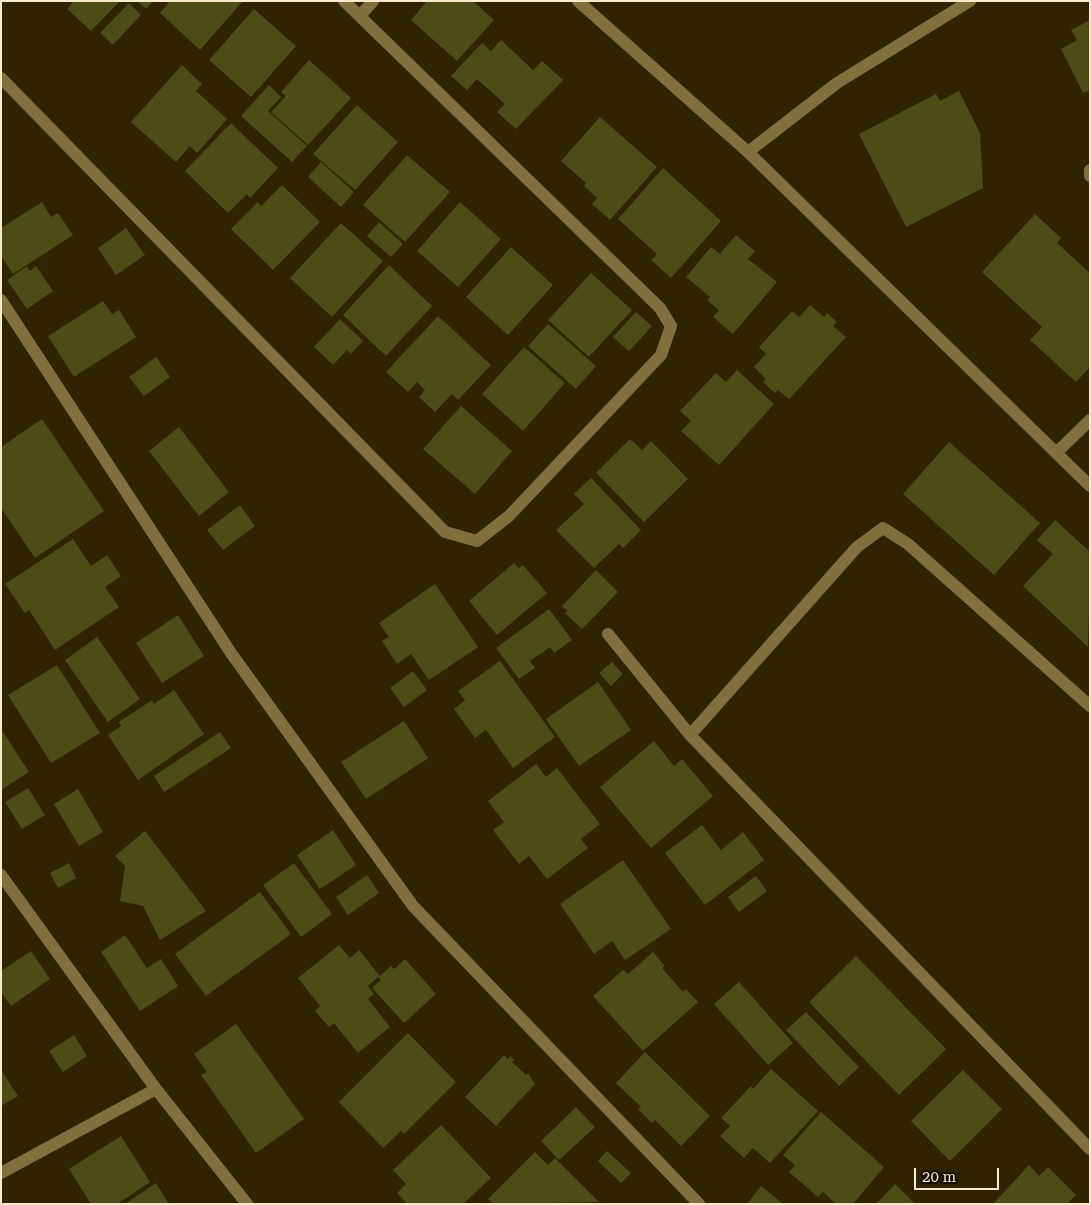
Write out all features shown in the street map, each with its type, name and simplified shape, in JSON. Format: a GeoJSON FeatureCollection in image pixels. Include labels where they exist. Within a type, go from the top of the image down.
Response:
{"type":"FeatureCollection","features":[{"type":"Feature","properties":{"kind":"street"},"geometry":{"type":"LineString","coordinates":[[1,78],[445,532],[477,541],[509,516],[661,355],[672,326],[660,308],[344,1]]}},
{"type":"Feature","properties":{"kind":"street"},"geometry":{"type":"LineString","coordinates":[[360,16],[373,1]]}},
{"type":"Feature","properties":{"kind":"street"},"geometry":{"type":"LineString","coordinates":[[578,1],[748,152],[1090,486]]}},
{"type":"Feature","properties":{"kind":"street"},"geometry":{"type":"LineString","coordinates":[[748,152],[837,83],[970,1]]}},
{"type":"Feature","properties":{"kind":"street"},"geometry":{"type":"LineString","coordinates":[[1090,170],[1090,176]]}},
{"type":"Feature","properties":{"kind":"street"},"geometry":{"type":"LineString","coordinates":[[1,300],[231,653],[413,906],[699,1204]]}},
{"type":"Feature","properties":{"kind":"street"},"geometry":{"type":"LineString","coordinates":[[1056,454],[1090,420]]}},
{"type":"Feature","properties":{"kind":"street"},"geometry":{"type":"LineString","coordinates":[[690,735],[857,547],[883,528],[908,544],[1090,706]]}},
{"type":"Feature","properties":{"kind":"street"},"geometry":{"type":"LineString","coordinates":[[608,634],[690,735],[1090,1149]]}},
{"type":"Feature","properties":{"kind":"street"},"geometry":{"type":"LineString","coordinates":[[1,875],[156,1089],[247,1204]]}},
{"type":"Feature","properties":{"kind":"street"},"geometry":{"type":"LineString","coordinates":[[1,1173],[156,1089]]}},
{"type":"Feature","properties":{"kind":"building"},"geometry":{"type":"Polygon","coordinates":[[[74,1],[120,1],[91,31],[67,9],[74,1]]]}},
{"type":"Feature","properties":{"kind":"building"},"geometry":{"type":"Polygon","coordinates":[[[137,1],[153,1],[146,9],[137,1]]]}},
{"type":"Feature","properties":{"kind":"building"},"geometry":{"type":"Polygon","coordinates":[[[170,1],[243,1],[200,50],[160,13],[170,1]]]}},
{"type":"Feature","properties":{"kind":"building"},"geometry":{"type":"Polygon","coordinates":[[[427,1],[473,1],[494,20],[457,61],[411,20],[427,1]]]}},
{"type":"Feature","properties":{"kind":"building"},"geometry":{"type":"Polygon","coordinates":[[[129,3],[141,15],[113,45],[100,33],[129,3]]]}},
{"type":"Feature","properties":{"kind":"building"},"geometry":{"type":"Polygon","coordinates":[[[254,9],[296,46],[251,97],[209,60],[254,9]]]}},
{"type":"Feature","properties":{"kind":"building"},"geometry":{"type":"Polygon","coordinates":[[[1090,20],[1090,90],[1083,93],[1061,49],[1077,40],[1071,30],[1090,20]]]}},
{"type":"Feature","properties":{"kind":"building"},"geometry":{"type":"Polygon","coordinates":[[[501,40],[533,70],[542,61],[563,80],[516,129],[497,112],[505,104],[477,79],[467,90],[451,76],[482,43],[491,51],[501,40]]]}},
{"type":"Feature","properties":{"kind":"building"},"geometry":{"type":"Polygon","coordinates":[[[309,60],[351,98],[308,145],[271,112],[286,96],[281,92],[309,60]]]}},
{"type":"Feature","properties":{"kind":"building"},"geometry":{"type":"Polygon","coordinates":[[[182,65],[202,84],[196,91],[227,119],[197,153],[190,146],[176,162],[131,122],[182,65]]]}},
{"type":"Feature","properties":{"kind":"building"},"geometry":{"type":"Polygon","coordinates":[[[269,85],[281,97],[268,111],[307,146],[292,162],[241,116],[269,85]]]}},
{"type":"Feature","properties":{"kind":"building"},"geometry":{"type":"Polygon","coordinates":[[[959,91],[980,133],[983,188],[906,227],[859,134],[936,94],[940,101],[959,91]]]}},
{"type":"Feature","properties":{"kind":"building"},"geometry":{"type":"Polygon","coordinates":[[[357,105],[398,142],[355,190],[313,154],[357,105]]]}},
{"type":"Feature","properties":{"kind":"building"},"geometry":{"type":"Polygon","coordinates":[[[600,117],[657,167],[610,220],[592,204],[597,198],[584,186],[586,183],[561,161],[600,117]]]}},
{"type":"Feature","properties":{"kind":"building"},"geometry":{"type":"Polygon","coordinates":[[[231,123],[278,168],[250,198],[247,194],[228,213],[185,171],[231,123]]]}},
{"type":"Feature","properties":{"kind":"building"},"geometry":{"type":"Polygon","coordinates":[[[407,155],[450,192],[405,242],[363,205],[407,155]]]}},
{"type":"Feature","properties":{"kind":"building"},"geometry":{"type":"Polygon","coordinates":[[[321,162],[354,192],[341,207],[308,177],[321,162]]]}},
{"type":"Feature","properties":{"kind":"building"},"geometry":{"type":"Polygon","coordinates":[[[663,168],[721,221],[671,278],[651,260],[657,254],[618,219],[663,168]]]}},
{"type":"Feature","properties":{"kind":"building"},"geometry":{"type":"Polygon","coordinates":[[[282,185],[320,222],[273,270],[231,229],[258,202],[261,206],[282,185]]]}},
{"type":"Feature","properties":{"kind":"building"},"geometry":{"type":"Polygon","coordinates":[[[42,202],[51,217],[58,213],[73,235],[13,274],[1,256],[1,228],[42,202]]]}},
{"type":"Feature","properties":{"kind":"building"},"geometry":{"type":"Polygon","coordinates":[[[460,202],[501,239],[458,287],[417,251],[460,202]]]}},
{"type":"Feature","properties":{"kind":"building"},"geometry":{"type":"Polygon","coordinates":[[[1035,214],[1061,238],[1057,243],[1090,273],[1090,367],[1076,382],[1030,340],[1042,327],[982,272],[1035,214]]]}},
{"type":"Feature","properties":{"kind":"building"},"geometry":{"type":"Polygon","coordinates":[[[379,222],[403,244],[391,257],[367,236],[379,222]]]}},
{"type":"Feature","properties":{"kind":"building"},"geometry":{"type":"Polygon","coordinates":[[[341,223],[383,261],[332,317],[290,278],[341,223]]]}},
{"type":"Feature","properties":{"kind":"building"},"geometry":{"type":"Polygon","coordinates":[[[126,228],[145,255],[116,275],[98,248],[126,228]]]}},
{"type":"Feature","properties":{"kind":"building"},"geometry":{"type":"Polygon","coordinates":[[[736,235],[755,251],[748,259],[777,282],[733,334],[713,317],[719,310],[707,300],[710,297],[686,277],[711,247],[720,254],[736,235]]]}},
{"type":"Feature","properties":{"kind":"building"},"geometry":{"type":"Polygon","coordinates":[[[511,247],[553,285],[508,335],[466,297],[511,247]]]}},
{"type":"Feature","properties":{"kind":"building"},"geometry":{"type":"Polygon","coordinates":[[[389,265],[432,306],[386,356],[343,315],[389,265]]]}},
{"type":"Feature","properties":{"kind":"building"},"geometry":{"type":"Polygon","coordinates":[[[27,266],[30,271],[36,266],[53,291],[27,309],[7,280],[27,266]]]}},
{"type":"Feature","properties":{"kind":"building"},"geometry":{"type":"Polygon","coordinates":[[[591,273],[632,310],[589,357],[548,320],[591,273]]]}},
{"type":"Feature","properties":{"kind":"building"},"geometry":{"type":"Polygon","coordinates":[[[103,301],[112,314],[119,310],[136,337],[74,377],[48,336],[103,301]]]}},
{"type":"Feature","properties":{"kind":"building"},"geometry":{"type":"Polygon","coordinates":[[[810,305],[824,317],[827,313],[837,322],[833,326],[846,337],[789,399],[778,390],[775,393],[763,382],[766,379],[754,367],[766,354],[759,347],[792,311],[799,317],[810,305]]]}},
{"type":"Feature","properties":{"kind":"building"},"geometry":{"type":"Polygon","coordinates":[[[636,312],[652,326],[629,351],[613,337],[636,312]]]}},
{"type":"Feature","properties":{"kind":"building"},"geometry":{"type":"Polygon","coordinates":[[[438,316],[491,365],[458,400],[452,394],[435,412],[419,397],[425,390],[417,382],[408,392],[386,372],[438,316]]]}},
{"type":"Feature","properties":{"kind":"building"},"geometry":{"type":"Polygon","coordinates":[[[340,319],[363,341],[351,354],[347,350],[333,365],[314,347],[340,319]]]}},
{"type":"Feature","properties":{"kind":"building"},"geometry":{"type":"Polygon","coordinates":[[[548,324],[596,366],[576,389],[528,346],[548,324]]]}},
{"type":"Feature","properties":{"kind":"building"},"geometry":{"type":"Polygon","coordinates":[[[524,347],[565,383],[523,431],[482,394],[524,347]]]}},
{"type":"Feature","properties":{"kind":"building"},"geometry":{"type":"Polygon","coordinates":[[[156,357],[170,377],[144,396],[129,377],[156,357]]]}},
{"type":"Feature","properties":{"kind":"building"},"geometry":{"type":"Polygon","coordinates":[[[737,370],[774,404],[719,465],[681,431],[691,421],[680,411],[716,373],[726,382],[737,370]]]}},
{"type":"Feature","properties":{"kind":"building"},"geometry":{"type":"Polygon","coordinates":[[[461,406],[512,451],[475,494],[423,449],[461,406]]]}},
{"type":"Feature","properties":{"kind":"building"},"geometry":{"type":"Polygon","coordinates":[[[42,419],[104,511],[35,558],[1,508],[1,447],[42,419]]]}},
{"type":"Feature","properties":{"kind":"building"},"geometry":{"type":"Polygon","coordinates":[[[179,427],[229,492],[199,516],[149,451],[179,427]]]}},
{"type":"Feature","properties":{"kind":"building"},"geometry":{"type":"Polygon","coordinates":[[[630,439],[642,450],[651,441],[688,479],[644,522],[596,473],[630,439]]]}},
{"type":"Feature","properties":{"kind":"building"},"geometry":{"type":"Polygon","coordinates":[[[949,442],[1040,523],[994,575],[903,494],[949,442]]]}},
{"type":"Feature","properties":{"kind":"building"},"geometry":{"type":"Polygon","coordinates":[[[591,478],[641,530],[623,548],[619,544],[594,568],[556,530],[584,504],[574,494],[591,478]]]}},
{"type":"Feature","properties":{"kind":"building"},"geometry":{"type":"Polygon","coordinates":[[[240,505],[255,526],[223,550],[207,530],[240,505]]]}},
{"type":"Feature","properties":{"kind":"building"},"geometry":{"type":"Polygon","coordinates":[[[1055,520],[1090,552],[1088,647],[1023,586],[1053,554],[1037,540],[1055,520]]]}},
{"type":"Feature","properties":{"kind":"building"},"geometry":{"type":"Polygon","coordinates":[[[73,539],[91,566],[107,555],[121,576],[105,587],[119,607],[55,650],[29,610],[25,613],[5,584],[73,539]]]}},
{"type":"Feature","properties":{"kind":"building"},"geometry":{"type":"Polygon","coordinates":[[[514,563],[519,568],[523,565],[547,593],[497,635],[469,601],[514,563]]]}},
{"type":"Feature","properties":{"kind":"building"},"geometry":{"type":"Polygon","coordinates":[[[596,570],[618,592],[582,629],[565,613],[567,611],[562,606],[596,570]]]}},
{"type":"Feature","properties":{"kind":"building"},"geometry":{"type":"Polygon","coordinates":[[[435,584],[478,647],[429,680],[411,654],[397,664],[382,641],[389,637],[379,623],[435,584]]]}},
{"type":"Feature","properties":{"kind":"building"},"geometry":{"type":"Polygon","coordinates":[[[549,609],[572,640],[554,653],[550,647],[530,661],[535,668],[519,679],[496,648],[549,609]]]}},
{"type":"Feature","properties":{"kind":"building"},"geometry":{"type":"Polygon","coordinates":[[[178,615],[204,656],[162,683],[136,643],[178,615]]]}},
{"type":"Feature","properties":{"kind":"building"},"geometry":{"type":"Polygon","coordinates":[[[97,637],[140,699],[108,722],[65,660],[97,637]]]}},
{"type":"Feature","properties":{"kind":"building"},"geometry":{"type":"Polygon","coordinates":[[[500,661],[555,737],[513,768],[486,730],[475,738],[454,709],[465,700],[458,691],[500,661]]]}},
{"type":"Feature","properties":{"kind":"building"},"geometry":{"type":"Polygon","coordinates":[[[612,662],[623,674],[611,686],[599,673],[612,662]]]}},
{"type":"Feature","properties":{"kind":"building"},"geometry":{"type":"Polygon","coordinates":[[[57,665],[100,733],[51,763],[8,695],[57,665]]]}},
{"type":"Feature","properties":{"kind":"building"},"geometry":{"type":"Polygon","coordinates":[[[413,671],[427,690],[404,707],[390,688],[413,671]]]}},
{"type":"Feature","properties":{"kind":"building"},"geometry":{"type":"Polygon","coordinates":[[[598,682],[631,730],[579,766],[546,719],[598,682]]]}},
{"type":"Feature","properties":{"kind":"building"},"geometry":{"type":"Polygon","coordinates":[[[174,690],[204,734],[138,780],[108,735],[121,726],[119,722],[152,700],[154,704],[174,690]]]}},
{"type":"Feature","properties":{"kind":"building"},"geometry":{"type":"Polygon","coordinates":[[[404,721],[428,758],[366,799],[341,762],[404,721]]]}},
{"type":"Feature","properties":{"kind":"building"},"geometry":{"type":"Polygon","coordinates":[[[1,729],[29,772],[1,790],[1,729]]]}},
{"type":"Feature","properties":{"kind":"building"},"geometry":{"type":"Polygon","coordinates":[[[220,732],[231,748],[164,792],[154,776],[220,732]]]}},
{"type":"Feature","properties":{"kind":"building"},"geometry":{"type":"Polygon","coordinates":[[[654,741],[674,766],[682,759],[713,796],[651,848],[600,787],[654,741]]]}},
{"type":"Feature","properties":{"kind":"building"},"geometry":{"type":"Polygon","coordinates":[[[536,764],[546,777],[557,768],[600,824],[581,839],[588,848],[547,879],[529,856],[519,864],[493,830],[504,822],[488,801],[536,764]]]}},
{"type":"Feature","properties":{"kind":"building"},"geometry":{"type":"Polygon","coordinates":[[[28,788],[45,815],[22,829],[5,802],[28,788]]]}},
{"type":"Feature","properties":{"kind":"building"},"geometry":{"type":"Polygon","coordinates":[[[78,789],[103,832],[79,846],[54,804],[78,789]]]}},
{"type":"Feature","properties":{"kind":"building"},"geometry":{"type":"Polygon","coordinates":[[[702,825],[721,850],[743,832],[764,860],[705,905],[665,853],[702,825]]]}},
{"type":"Feature","properties":{"kind":"building"},"geometry":{"type":"Polygon","coordinates":[[[333,830],[356,865],[320,889],[297,855],[333,830]]]}},
{"type":"Feature","properties":{"kind":"building"},"geometry":{"type":"Polygon","coordinates":[[[145,831],[206,911],[160,940],[143,906],[120,901],[125,866],[115,856],[145,831]]]}},
{"type":"Feature","properties":{"kind":"building"},"geometry":{"type":"Polygon","coordinates":[[[623,860],[671,929],[625,960],[612,941],[594,954],[560,904],[623,860]]]}},
{"type":"Feature","properties":{"kind":"building"},"geometry":{"type":"Polygon","coordinates":[[[69,863],[76,878],[58,888],[50,873],[69,863]]]}},
{"type":"Feature","properties":{"kind":"building"},"geometry":{"type":"Polygon","coordinates":[[[294,863],[332,914],[301,937],[263,885],[294,863]]]}},
{"type":"Feature","properties":{"kind":"building"},"geometry":{"type":"Polygon","coordinates":[[[367,875],[379,893],[348,915],[336,897],[367,875]]]}},
{"type":"Feature","properties":{"kind":"building"},"geometry":{"type":"Polygon","coordinates":[[[756,876],[767,891],[739,912],[728,897],[756,876]]]}},
{"type":"Feature","properties":{"kind":"building"},"geometry":{"type":"Polygon","coordinates":[[[260,892],[291,934],[206,996],[175,954],[260,892]]]}},
{"type":"Feature","properties":{"kind":"building"},"geometry":{"type":"Polygon","coordinates":[[[125,935],[147,968],[161,959],[178,986],[140,1011],[101,952],[125,935]]]}},
{"type":"Feature","properties":{"kind":"building"},"geometry":{"type":"Polygon","coordinates":[[[339,945],[350,958],[359,950],[380,976],[391,966],[394,969],[405,959],[436,994],[404,1023],[372,988],[381,980],[378,977],[368,986],[374,994],[368,999],[390,1027],[358,1053],[334,1023],[329,1027],[315,1011],[320,1006],[298,978],[339,945]]]}},
{"type":"Feature","properties":{"kind":"building"},"geometry":{"type":"Polygon","coordinates":[[[31,951],[50,979],[11,1006],[1,992],[1,971],[31,951]]]}},
{"type":"Feature","properties":{"kind":"building"},"geometry":{"type":"Polygon","coordinates":[[[653,952],[665,966],[662,968],[683,992],[686,989],[698,1002],[643,1051],[593,996],[623,970],[628,974],[653,952]]]}},
{"type":"Feature","properties":{"kind":"building"},"geometry":{"type":"Polygon","coordinates":[[[856,956],[946,1049],[899,1095],[809,1002],[856,956]]]}},
{"type":"Feature","properties":{"kind":"building"},"geometry":{"type":"Polygon","coordinates":[[[739,982],[793,1043],[768,1065],[714,1004],[739,982]]]}},
{"type":"Feature","properties":{"kind":"building"},"geometry":{"type":"Polygon","coordinates":[[[806,1012],[859,1067],[839,1086],[786,1030],[806,1012]]]}},
{"type":"Feature","properties":{"kind":"building"},"geometry":{"type":"Polygon","coordinates":[[[236,1024],[304,1119],[256,1153],[201,1075],[207,1072],[194,1054],[236,1024]]]}},
{"type":"Feature","properties":{"kind":"building"},"geometry":{"type":"Polygon","coordinates":[[[408,1033],[456,1082],[404,1134],[401,1131],[383,1148],[339,1102],[408,1033]]]}},
{"type":"Feature","properties":{"kind":"building"},"geometry":{"type":"Polygon","coordinates":[[[74,1035],[87,1056],[63,1072],[49,1051],[74,1035]]]}},
{"type":"Feature","properties":{"kind":"building"},"geometry":{"type":"Polygon","coordinates":[[[645,1052],[710,1116],[681,1146],[655,1120],[652,1123],[638,1109],[641,1107],[616,1083],[645,1052]]]}},
{"type":"Feature","properties":{"kind":"building"},"geometry":{"type":"Polygon","coordinates":[[[504,1055],[508,1059],[510,1056],[514,1060],[512,1062],[526,1075],[528,1073],[535,1084],[496,1126],[465,1097],[504,1055]]]}},
{"type":"Feature","properties":{"kind":"building"},"geometry":{"type":"Polygon","coordinates":[[[771,1069],[818,1111],[770,1163],[753,1148],[744,1158],[720,1136],[730,1126],[721,1118],[751,1086],[753,1089],[771,1069]]]}},
{"type":"Feature","properties":{"kind":"building"},"geometry":{"type":"Polygon","coordinates":[[[1,1070],[18,1096],[1,1106],[1,1070]]]}},
{"type":"Feature","properties":{"kind":"building"},"geometry":{"type":"Polygon","coordinates":[[[963,1070],[1002,1109],[950,1161],[911,1121],[963,1070]]]}},
{"type":"Feature","properties":{"kind":"building"},"geometry":{"type":"Polygon","coordinates":[[[576,1107],[595,1127],[559,1160],[541,1141],[576,1107]]]}},
{"type":"Feature","properties":{"kind":"building"},"geometry":{"type":"Polygon","coordinates":[[[821,1112],[884,1167],[853,1204],[836,1204],[823,1192],[818,1197],[789,1172],[795,1165],[783,1155],[821,1112]]]}},
{"type":"Feature","properties":{"kind":"building"},"geometry":{"type":"Polygon","coordinates":[[[441,1125],[491,1178],[463,1204],[407,1204],[397,1193],[406,1184],[393,1170],[441,1125]]]}},
{"type":"Feature","properties":{"kind":"building"},"geometry":{"type":"Polygon","coordinates":[[[121,1136],[150,1182],[117,1204],[91,1204],[69,1169],[121,1136]]]}},
{"type":"Feature","properties":{"kind":"building"},"geometry":{"type":"Polygon","coordinates":[[[607,1151],[631,1173],[621,1183],[598,1161],[607,1151]]]}},
{"type":"Feature","properties":{"kind":"building"},"geometry":{"type":"Polygon","coordinates":[[[535,1152],[548,1165],[555,1158],[599,1202],[494,1204],[488,1199],[535,1152]]]}},
{"type":"Feature","properties":{"kind":"building"},"geometry":{"type":"Polygon","coordinates":[[[1029,1165],[1039,1176],[1048,1167],[1076,1195],[1067,1204],[993,1204],[1029,1165]]]}},
{"type":"Feature","properties":{"kind":"building"},"geometry":{"type":"Polygon","coordinates":[[[156,1183],[169,1204],[125,1204],[156,1183]]]}},
{"type":"Feature","properties":{"kind":"building"},"geometry":{"type":"Polygon","coordinates":[[[895,1184],[915,1204],[876,1204],[895,1184]]]}},
{"type":"Feature","properties":{"kind":"building"},"geometry":{"type":"Polygon","coordinates":[[[761,1186],[783,1204],[747,1204],[761,1186]]]}}]}
